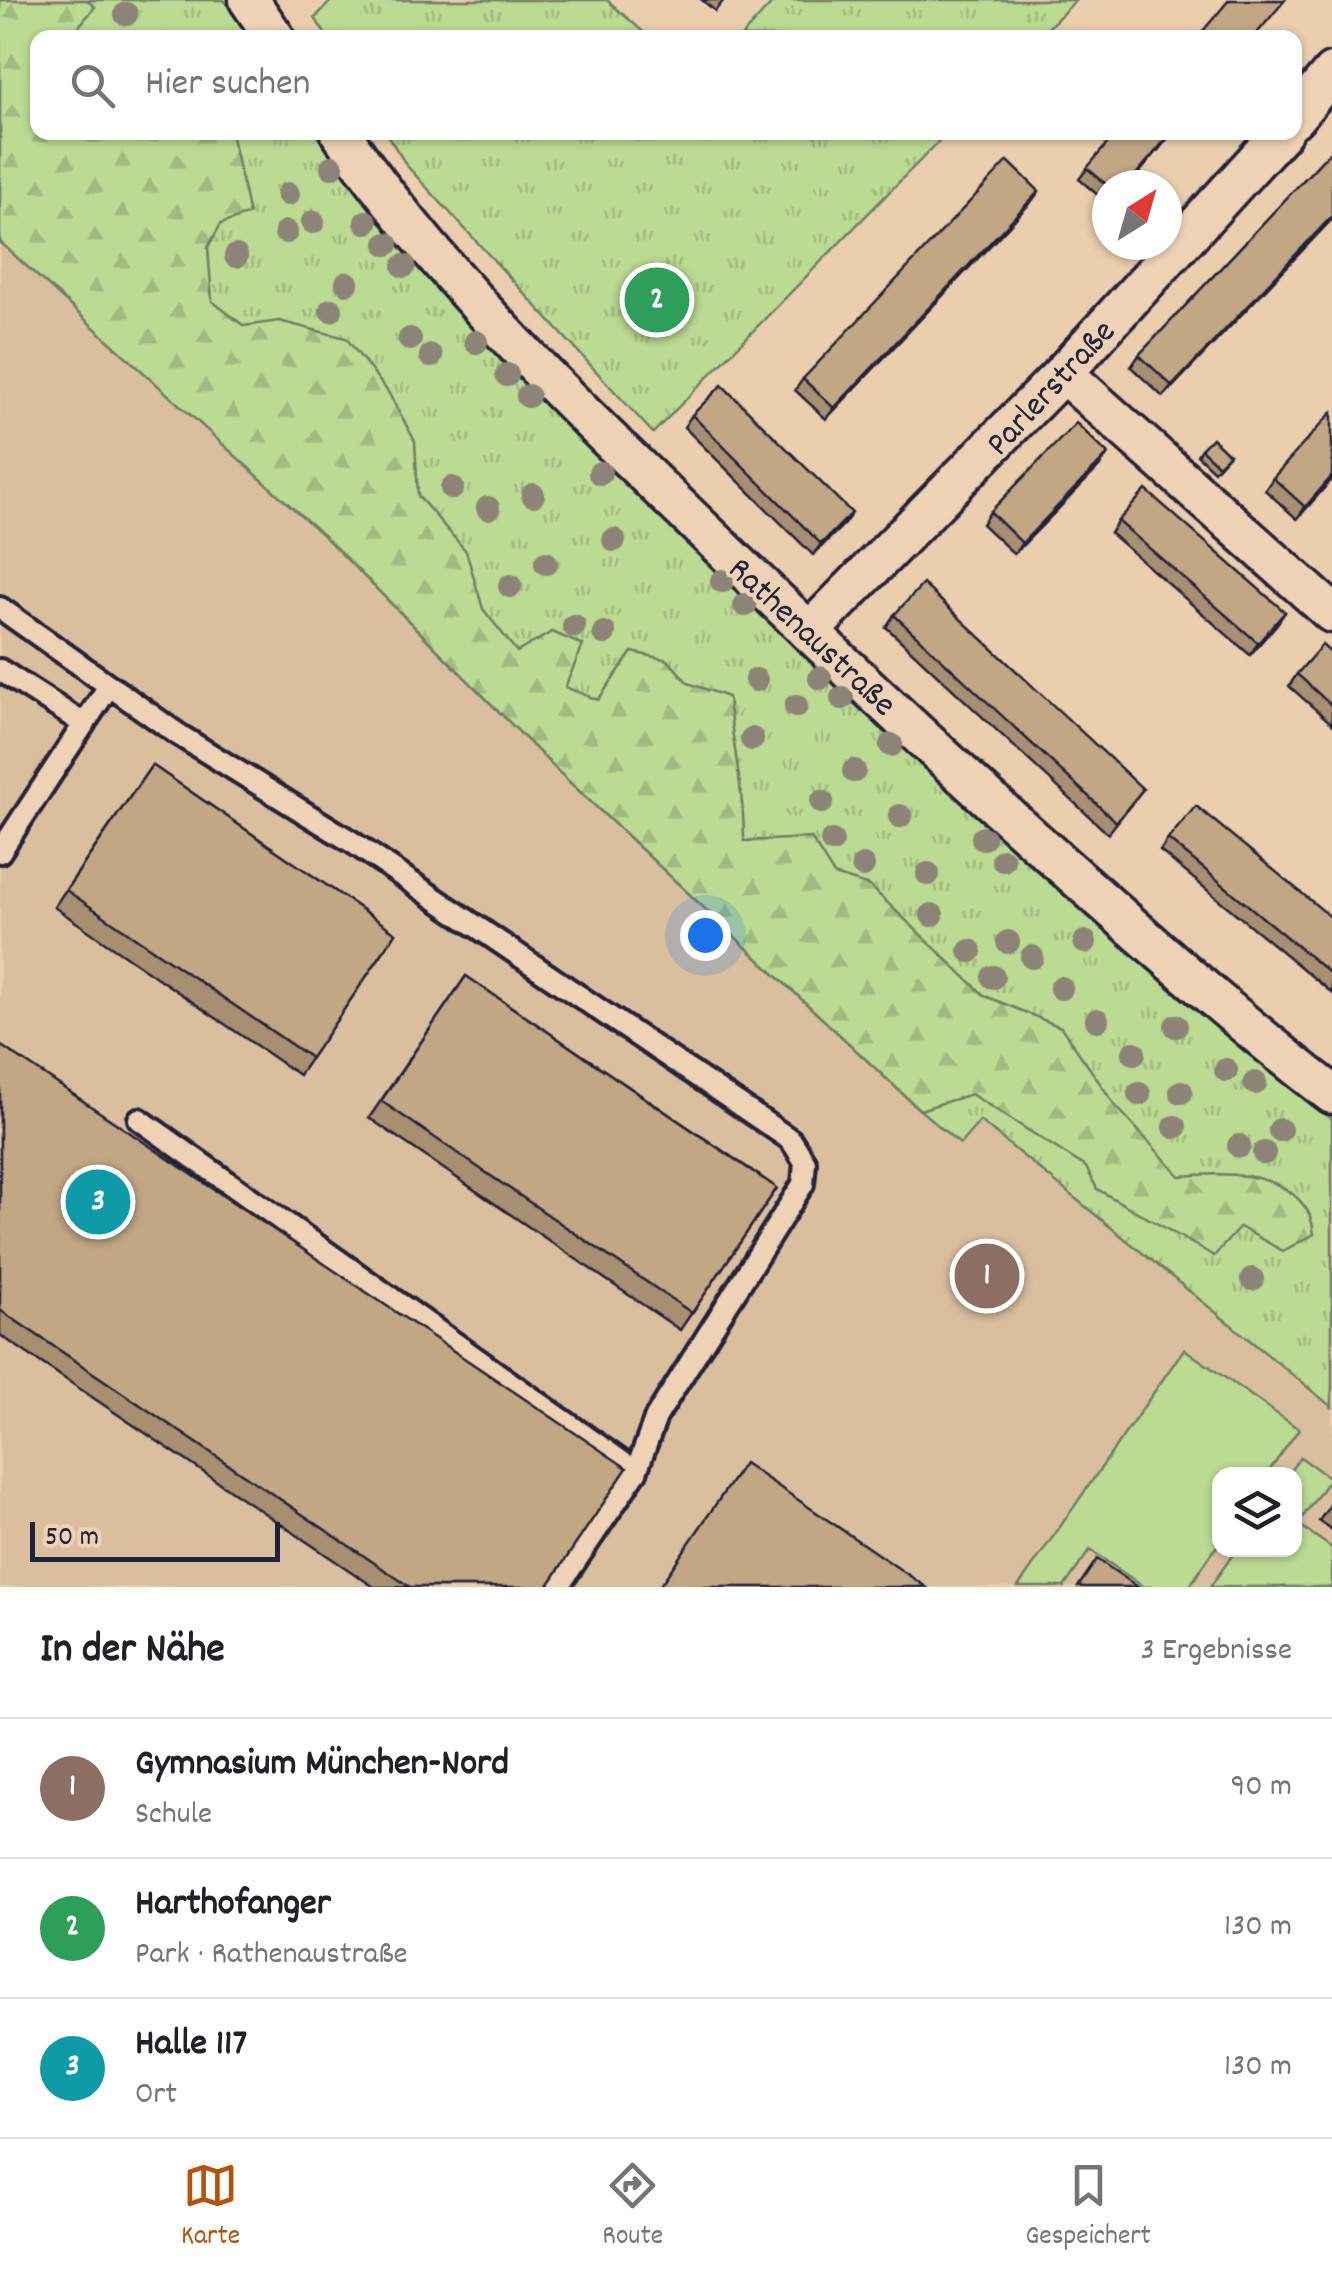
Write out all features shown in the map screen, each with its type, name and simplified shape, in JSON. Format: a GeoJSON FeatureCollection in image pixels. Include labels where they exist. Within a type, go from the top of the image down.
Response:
{"type":"FeatureCollection","features":[{"type":"Feature","properties":{"kind":"street"},"geometry":{"type":"LineString","coordinates":[[250,0],[270,30]]}},
{"type":"Feature","properties":{"kind":"street"},"geometry":{"type":"LineString","coordinates":[[1302,109],[1332,73]]}},
{"type":"Feature","properties":{"kind":"street","name":"Rathenaustraße"},"geometry":{"type":"LineString","coordinates":[[346,140],[404,221],[573,404],[809,632],[1064,868],[1254,1034],[1332,1094]]}},
{"type":"Feature","properties":{"kind":"street","name":"Parlerstraße"},"geometry":{"type":"LineString","coordinates":[[809,632],[1063,373],[1275,140]]}},
{"type":"Feature","properties":{"kind":"street"},"geometry":{"type":"LineString","coordinates":[[1063,373],[1332,614]]}},
{"type":"Feature","properties":{"kind":"lane"},"geometry":{"type":"LineString","coordinates":[[0,608],[179,735],[382,862],[791,1140],[805,1162],[803,1184],[656,1417],[636,1472],[558,1587]]}},
{"type":"Feature","properties":{"kind":"lane"},"geometry":{"type":"LineString","coordinates":[[0,670],[84,724]]}},
{"type":"Feature","properties":{"kind":"lane"},"geometry":{"type":"LineString","coordinates":[[0,852],[109,686]]}},
{"type":"Feature","properties":{"kind":"lane"},"geometry":{"type":"LineString","coordinates":[[140,1119],[636,1472]]}},
{"type":"Feature","properties":{"kind":"shaded area"},"geometry":{"type":"Polygon","coordinates":[[[0,242],[325,537],[561,774],[1332,1407],[1332,1587],[0,1587],[0,242]]]}},
{"type":"Feature","properties":{"kind":"green space"},"geometry":{"type":"Polygon","coordinates":[[[0,0],[224,0],[244,30],[30,30],[30,140],[320,140],[456,311],[614,474],[622,468],[901,742],[1061,889],[1332,1119],[1332,1407],[980,1121],[960,1144],[920,1110],[561,774],[325,537],[0,242],[0,0]]]}},
{"type":"Feature","properties":{"kind":"green space"},"geometry":{"type":"Polygon","coordinates":[[[0,0],[87,0],[95,7],[76,30],[30,30],[30,140],[233,140],[249,214],[221,224],[208,247],[212,301],[244,326],[279,321],[346,338],[388,392],[415,441],[418,496],[466,551],[483,609],[517,652],[552,632],[583,645],[565,687],[598,700],[632,652],[668,660],[688,683],[728,697],[744,841],[811,838],[834,875],[870,886],[985,996],[1061,1027],[1115,1105],[1180,1176],[1214,1174],[1266,1180],[1296,1197],[1311,1218],[1314,1234],[1283,1251],[1240,1227],[1214,1256],[1097,1189],[1086,1167],[971,1094],[920,1110],[561,774],[325,537],[0,242],[0,0]]]}},
{"type":"Feature","properties":{"kind":"green space"},"geometry":{"type":"Polygon","coordinates":[[[332,0],[607,0],[641,30],[323,30],[315,18],[332,0]]]}},
{"type":"Feature","properties":{"kind":"green space"},"geometry":{"type":"Polygon","coordinates":[[[775,0],[1076,0],[1046,30],[747,30],[775,0]]]}},
{"type":"Feature","properties":{"kind":"green space"},"geometry":{"type":"Polygon","coordinates":[[[390,140],[940,140],[653,433],[407,166],[390,140]]]}},
{"type":"Feature","properties":{"kind":"green space"},"geometry":{"type":"Polygon","coordinates":[[[1184,1349],[1299,1429],[1272,1467],[1212,1467],[1212,1553],[1189,1587],[1144,1587],[1090,1550],[1064,1587],[1018,1587],[1184,1349]]]}},
{"type":"Feature","properties":{"kind":"green space"},"geometry":{"type":"Polygon","coordinates":[[[1300,1457],[1330,1478],[1302,1518],[1302,1467],[1293,1467],[1300,1457]]]}},
{"type":"Feature","properties":{"kind":"green space"},"geometry":{"type":"Polygon","coordinates":[[[1302,1527],[1332,1548],[1332,1587],[1210,1587],[1231,1557],[1302,1557],[1302,1527]]]}},
{"type":"Feature","properties":{"kind":"building"},"geometry":{"type":"Polygon","coordinates":[[[1229,0],[1285,0],[1260,30],[1204,30],[1229,0]]]}},
{"type":"Feature","properties":{"kind":"building"},"geometry":{"type":"Polygon","coordinates":[[[1110,140],[1165,140],[1140,170],[1092,172],[1087,168],[1110,140]]]}},
{"type":"Feature","properties":{"kind":"building"},"geometry":{"type":"Polygon","coordinates":[[[1332,150],[1332,216],[1172,386],[1139,355],[1332,150]]]}},
{"type":"Feature","properties":{"kind":"building"},"geometry":{"type":"Polygon","coordinates":[[[1008,161],[1039,191],[834,408],[803,379],[1008,161]]]}},
{"type":"Feature","properties":{"kind":"building"},"geometry":{"type":"Polygon","coordinates":[[[722,385],[852,513],[821,544],[692,415],[722,385]]]}},
{"type":"Feature","properties":{"kind":"building"},"geometry":{"type":"Polygon","coordinates":[[[1332,412],[1332,476],[1305,507],[1273,478],[1332,412]]]}},
{"type":"Feature","properties":{"kind":"building"},"geometry":{"type":"Polygon","coordinates":[[[1076,423],[1108,454],[1022,543],[990,512],[1076,423]]]}},
{"type":"Feature","properties":{"kind":"building"},"geometry":{"type":"Polygon","coordinates":[[[1212,438],[1229,454],[1218,465],[1201,449],[1212,438]]]}},
{"type":"Feature","properties":{"kind":"building"},"geometry":{"type":"Polygon","coordinates":[[[1146,490],[1285,612],[1258,643],[1118,521],[1146,490]]]}},
{"type":"Feature","properties":{"kind":"building"},"geometry":{"type":"Polygon","coordinates":[[[923,584],[1143,789],[1116,822],[894,615],[923,584]]]}},
{"type":"Feature","properties":{"kind":"building"},"geometry":{"type":"Polygon","coordinates":[[[1322,645],[1332,654],[1332,706],[1297,674],[1322,645]]]}},
{"type":"Feature","properties":{"kind":"building"},"geometry":{"type":"Polygon","coordinates":[[[152,765],[396,933],[311,1058],[66,890],[152,765]]]}},
{"type":"Feature","properties":{"kind":"building"},"geometry":{"type":"Polygon","coordinates":[[[1196,806],[1332,918],[1332,975],[1168,839],[1196,806]]]}},
{"type":"Feature","properties":{"kind":"building"},"geometry":{"type":"Polygon","coordinates":[[[466,976],[777,1188],[692,1313],[381,1101],[466,976]]]}},
{"type":"Feature","properties":{"kind":"building"},"geometry":{"type":"Polygon","coordinates":[[[0,1045],[627,1468],[547,1587],[410,1587],[0,1310],[0,1045]]]}},
{"type":"Feature","properties":{"kind":"building"},"geometry":{"type":"Polygon","coordinates":[[[744,1463],[926,1587],[659,1587],[744,1463]]]}},
{"type":"Feature","properties":{"kind":"building"},"geometry":{"type":"Polygon","coordinates":[[[1097,1559],[1138,1587],[1078,1587],[1097,1559]]]}},
{"type":"Feature","properties":{"kind":"place","name":"Harthofanger"},"geometry":{"type":"Point","coordinates":[657,300]}},
{"type":"Feature","properties":{"kind":"place","name":"Halle 117"},"geometry":{"type":"Point","coordinates":[98,1202]}},
{"type":"Feature","properties":{"kind":"place","name":"Gymnasium München-Nord"},"geometry":{"type":"Point","coordinates":[987,1276]}}]}
